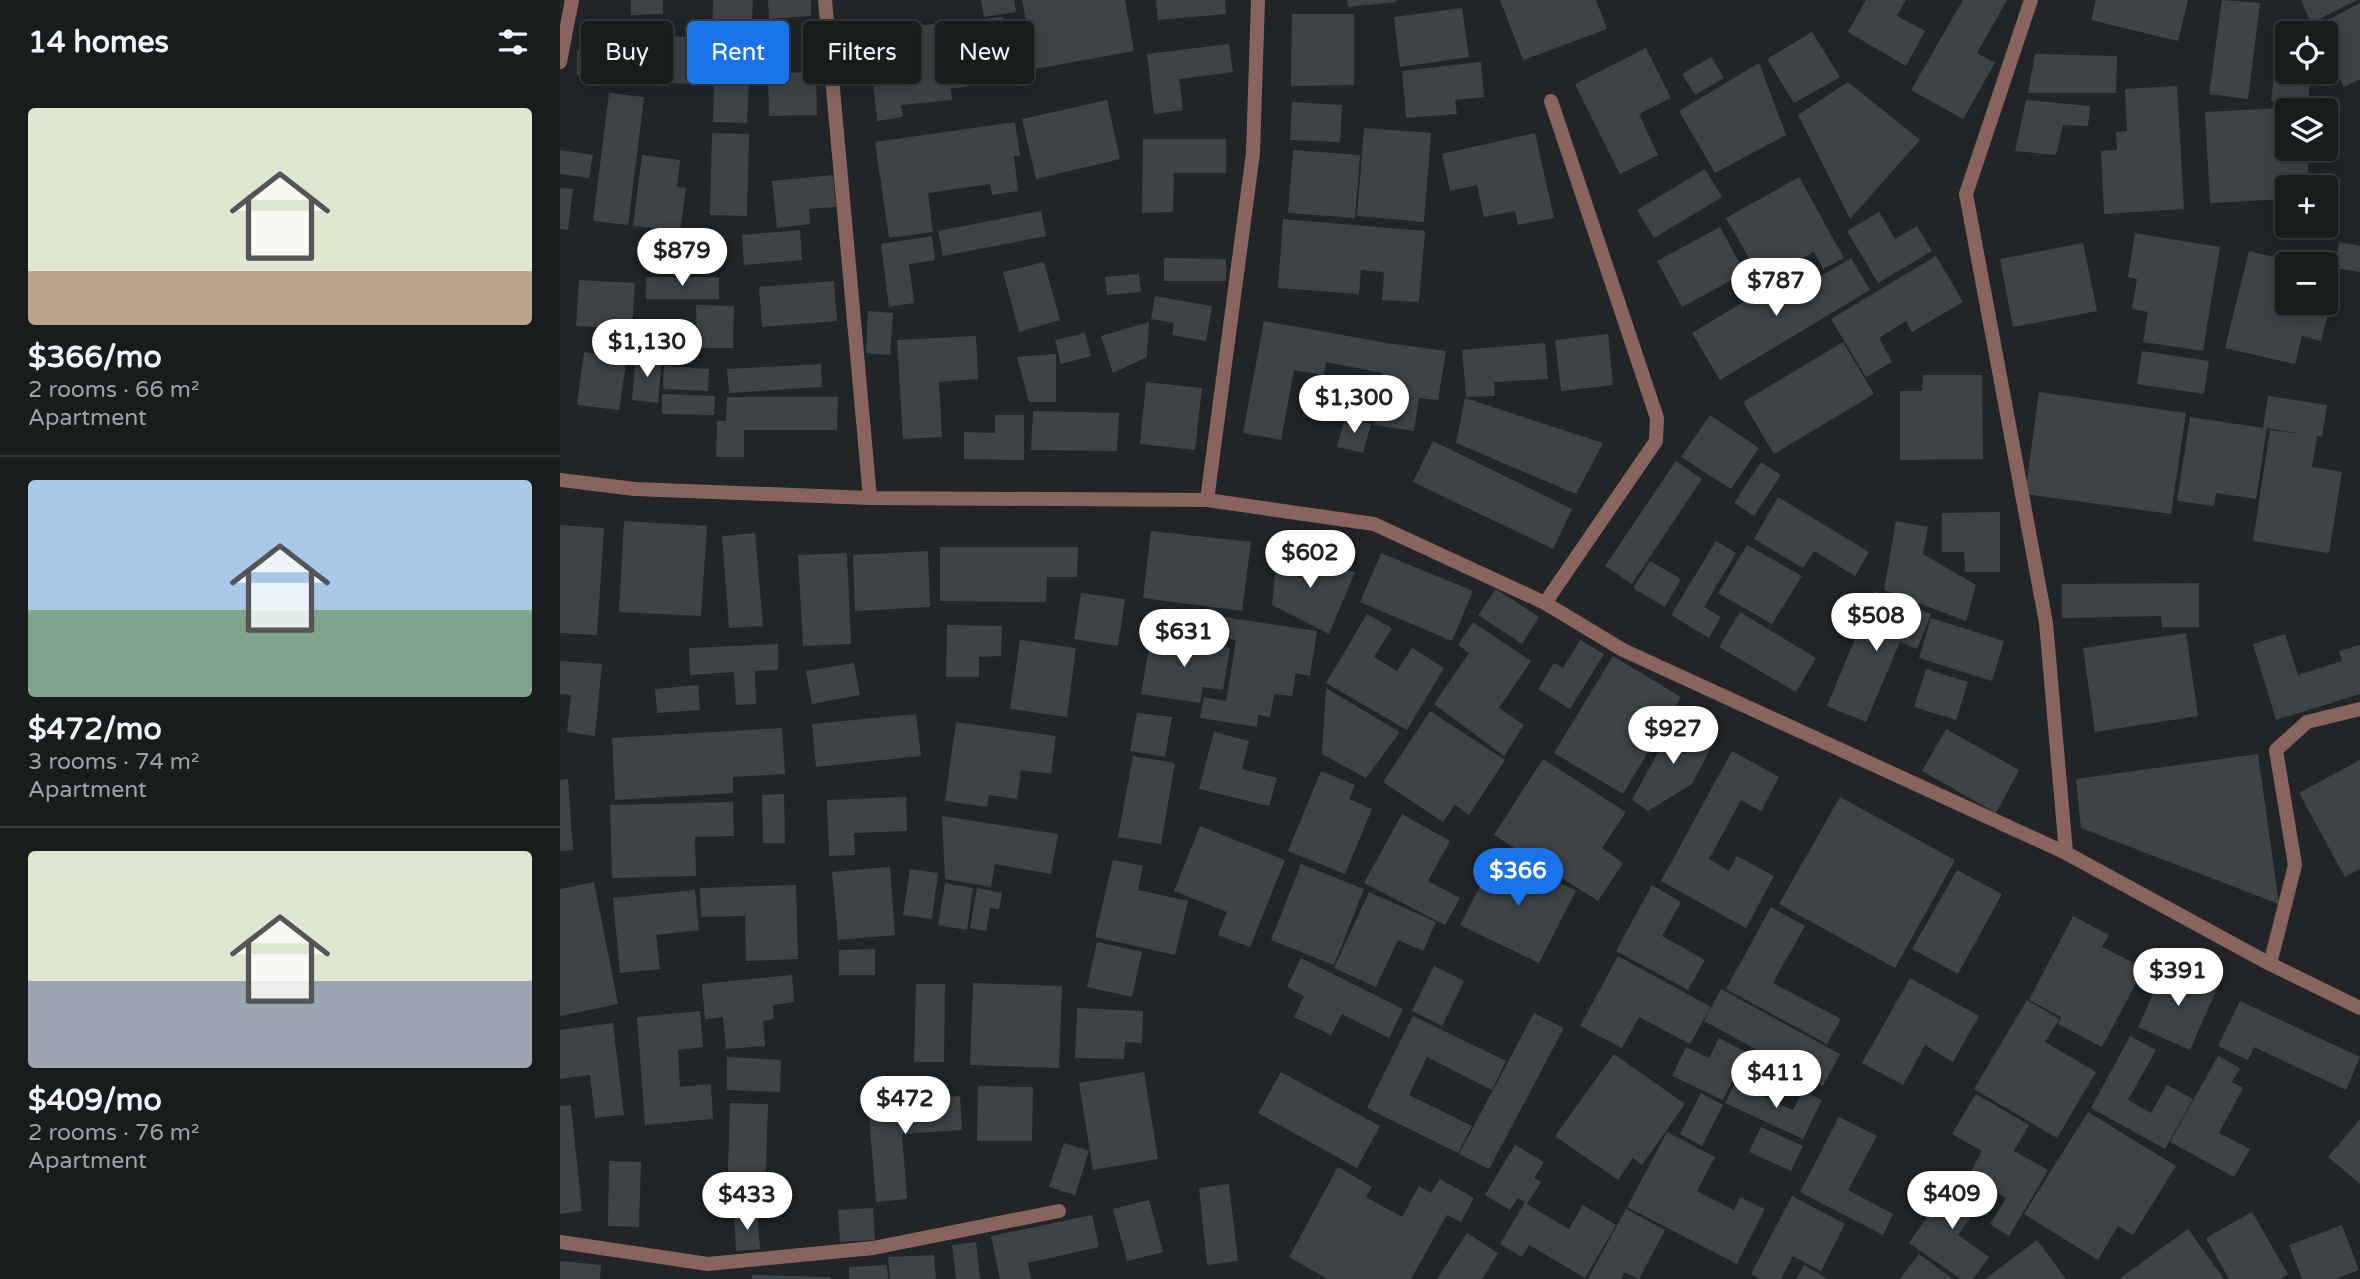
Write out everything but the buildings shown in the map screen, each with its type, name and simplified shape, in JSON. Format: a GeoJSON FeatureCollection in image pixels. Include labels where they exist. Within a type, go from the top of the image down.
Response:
{"type":"FeatureCollection","features":[{"type":"Feature","properties":{"kind":"street"},"geometry":{"type":"LineString","coordinates":[[560,62],[572,0]]}},
{"type":"Feature","properties":{"kind":"street"},"geometry":{"type":"LineString","coordinates":[[825,0],[870,498]]}},
{"type":"Feature","properties":{"kind":"street"},"geometry":{"type":"LineString","coordinates":[[1207,500],[1253,153],[1258,0]]}},
{"type":"Feature","properties":{"kind":"street"},"geometry":{"type":"LineString","coordinates":[[2031,0],[1966,194],[2046,622],[2066,853]]}},
{"type":"Feature","properties":{"kind":"street"},"geometry":{"type":"LineString","coordinates":[[1545,603],[1656,441],[1657,418],[1551,101]]}},
{"type":"Feature","properties":{"kind":"street"},"geometry":{"type":"LineString","coordinates":[[560,480],[635,489],[870,498],[1207,500],[1374,524],[1545,603],[1623,650],[2066,853],[2270,964],[2360,1008]]}},
{"type":"Feature","properties":{"kind":"street"},"geometry":{"type":"LineString","coordinates":[[2270,964],[2295,865],[2276,750],[2307,722],[2360,709]]}},
{"type":"Feature","properties":{"kind":"street"},"geometry":{"type":"LineString","coordinates":[[560,1242],[708,1264],[873,1248],[1059,1211]]}}]}
